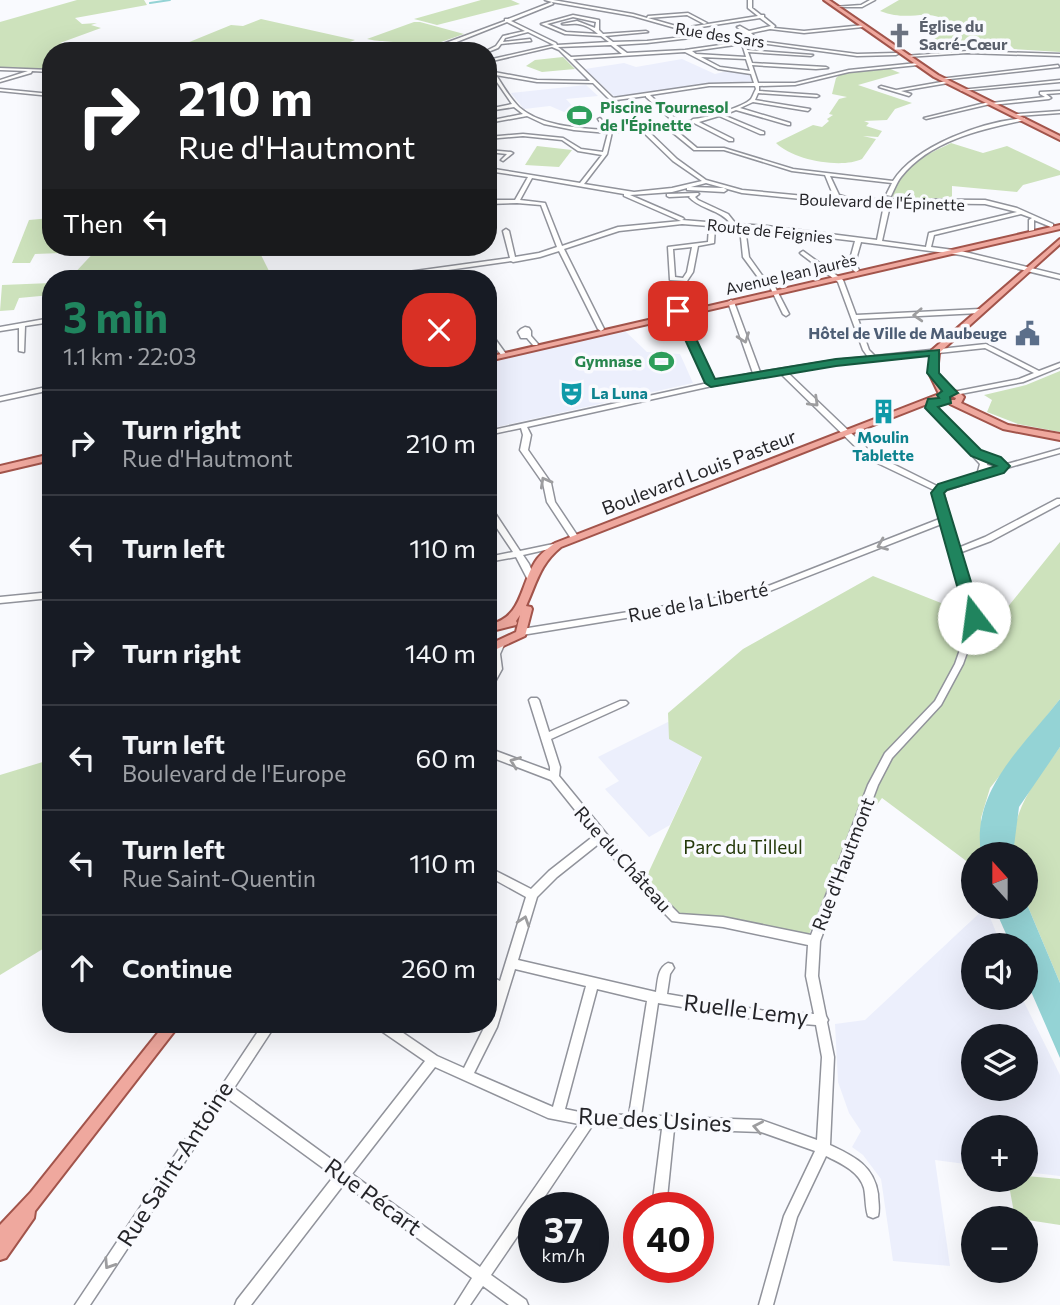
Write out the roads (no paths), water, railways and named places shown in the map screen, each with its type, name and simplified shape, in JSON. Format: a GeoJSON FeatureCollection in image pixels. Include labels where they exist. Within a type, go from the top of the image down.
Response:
{"type":"FeatureCollection","features":[{"type":"Feature","properties":{"kind":"main road"},"geometry":{"type":"LineString","coordinates":[[826,0],[944,80],[1060,138]]}},
{"type":"Feature","properties":{"kind":"main road"},"geometry":{"type":"LineString","coordinates":[[1054,226],[1059,236],[1057,243],[935,354],[937,380],[952,397],[981,416],[1030,433],[1060,437]]}},
{"type":"Feature","properties":{"kind":"main road","name":"Avenue Jean Jaurès"},"geometry":{"type":"LineString","coordinates":[[835,276],[1054,226]]}},
{"type":"Feature","properties":{"kind":"main road","name":"Avenue Jean Jaurès"},"geometry":{"type":"LineString","coordinates":[[503,354],[535,344],[731,302],[1054,226]]}},
{"type":"Feature","properties":{"kind":"main road","name":"Avenue Jean Jaurès"},"geometry":{"type":"LineString","coordinates":[[497,355],[774,291]]}},
{"type":"Feature","properties":{"kind":"main road"},"geometry":{"type":"LineString","coordinates":[[904,410],[952,397]]}},
{"type":"Feature","properties":{"kind":"main road","name":"Boulevard Louis Pasteur"},"geometry":{"type":"LineString","coordinates":[[506,623],[517,616],[531,579],[543,557],[558,545],[904,410],[952,397]]}},
{"type":"Feature","properties":{"kind":"main road"},"geometry":{"type":"LineString","coordinates":[[0,471],[42,461]]}},
{"type":"Feature","properties":{"kind":"main road"},"geometry":{"type":"LineString","coordinates":[[497,646],[521,629],[527,611],[531,579]]}},
{"type":"Feature","properties":{"kind":"main road"},"geometry":{"type":"LineString","coordinates":[[497,626],[506,623],[521,629]]}},
{"type":"Feature","properties":{"kind":"main road"},"geometry":{"type":"LineString","coordinates":[[0,1252],[37,1198],[166,1033]]}},
{"type":"Feature","properties":{"kind":"main road"},"geometry":{"type":"LineString","coordinates":[[0,1236],[37,1198]]}},
{"type":"Feature","properties":{"kind":"street","name":"Rue des Sars"},"geometry":{"type":"LineString","coordinates":[[547,0],[643,18],[704,35],[869,56],[896,54]]}},
{"type":"Feature","properties":{"kind":"street"},"geometry":{"type":"LineString","coordinates":[[750,0],[750,8],[774,25],[772,29]]}},
{"type":"Feature","properties":{"kind":"street"},"geometry":{"type":"LineString","coordinates":[[853,6],[864,0],[872,0]]}},
{"type":"Feature","properties":{"kind":"street"},"geometry":{"type":"LineString","coordinates":[[837,7],[853,6],[872,0]]}},
{"type":"Feature","properties":{"kind":"street"},"geometry":{"type":"LineString","coordinates":[[451,42],[552,3]]}},
{"type":"Feature","properties":{"kind":"street"},"geometry":{"type":"LineString","coordinates":[[643,18],[688,14],[706,23]]}},
{"type":"Feature","properties":{"kind":"street"},"geometry":{"type":"LineString","coordinates":[[681,30],[706,23],[763,16]]}},
{"type":"Feature","properties":{"kind":"street"},"geometry":{"type":"LineString","coordinates":[[597,30],[599,21],[584,17],[560,18],[543,24],[560,32],[602,35],[646,32]]}},
{"type":"Feature","properties":{"kind":"street"},"geometry":{"type":"LineString","coordinates":[[506,20],[561,52],[593,81]]}},
{"type":"Feature","properties":{"kind":"street"},"geometry":{"type":"LineString","coordinates":[[566,25],[576,22],[597,30],[625,54]]}},
{"type":"Feature","properties":{"kind":"street"},"geometry":{"type":"LineString","coordinates":[[748,32],[772,29],[804,32],[863,26]]}},
{"type":"Feature","properties":{"kind":"street"},"geometry":{"type":"LineString","coordinates":[[570,57],[688,51],[753,37],[739,27]]}},
{"type":"Feature","properties":{"kind":"street"},"geometry":{"type":"LineString","coordinates":[[497,45],[508,35],[528,31]]}},
{"type":"Feature","properties":{"kind":"street"},"geometry":{"type":"LineString","coordinates":[[497,59],[552,47],[640,43],[704,35]]}},
{"type":"Feature","properties":{"kind":"street"},"geometry":{"type":"LineString","coordinates":[[500,43],[530,40]]}},
{"type":"Feature","properties":{"kind":"street"},"geometry":{"type":"LineString","coordinates":[[744,41],[757,89],[752,101]]}},
{"type":"Feature","properties":{"kind":"street"},"geometry":{"type":"LineString","coordinates":[[640,43],[649,48]]}},
{"type":"Feature","properties":{"kind":"street"},"geometry":{"type":"LineString","coordinates":[[552,47],[570,57],[685,168],[716,187]]}},
{"type":"Feature","properties":{"kind":"street"},"geometry":{"type":"LineString","coordinates":[[803,48],[836,74]]}},
{"type":"Feature","properties":{"kind":"street"},"geometry":{"type":"LineString","coordinates":[[688,51],[721,69],[753,73]]}},
{"type":"Feature","properties":{"kind":"street"},"geometry":{"type":"LineString","coordinates":[[746,51],[780,52],[787,56]]}},
{"type":"Feature","properties":{"kind":"street"},"geometry":{"type":"LineString","coordinates":[[906,56],[967,52],[1060,55]]}},
{"type":"Feature","properties":{"kind":"street"},"geometry":{"type":"LineString","coordinates":[[771,53],[798,67],[827,68]]}},
{"type":"Feature","properties":{"kind":"street"},"geometry":{"type":"LineString","coordinates":[[693,55],[747,58]]}},
{"type":"Feature","properties":{"kind":"street"},"geometry":{"type":"LineString","coordinates":[[778,57],[811,55]]}},
{"type":"Feature","properties":{"kind":"street"},"geometry":{"type":"LineString","coordinates":[[750,64],[789,64]]}},
{"type":"Feature","properties":{"kind":"street"},"geometry":{"type":"LineString","coordinates":[[757,89],[795,84],[836,74],[917,64]]}},
{"type":"Feature","properties":{"kind":"street"},"geometry":{"type":"LineString","coordinates":[[896,91],[944,80],[1058,66]]}},
{"type":"Feature","properties":{"kind":"street"},"geometry":{"type":"LineString","coordinates":[[0,69],[42,70]]}},
{"type":"Feature","properties":{"kind":"street"},"geometry":{"type":"LineString","coordinates":[[0,81],[35,70]]}},
{"type":"Feature","properties":{"kind":"street"},"geometry":{"type":"LineString","coordinates":[[497,75],[545,81],[593,81]]}},
{"type":"Feature","properties":{"kind":"street"},"geometry":{"type":"LineString","coordinates":[[497,78],[515,105],[527,114],[563,128],[610,131],[666,125],[718,114],[752,101],[808,110]]}},
{"type":"Feature","properties":{"kind":"street"},"geometry":{"type":"LineString","coordinates":[[962,90],[1060,80]]}},
{"type":"Feature","properties":{"kind":"street"},"geometry":{"type":"LineString","coordinates":[[611,99],[648,96],[709,85],[817,96]]}},
{"type":"Feature","properties":{"kind":"street"},"geometry":{"type":"LineString","coordinates":[[881,86],[909,95]]}},
{"type":"Feature","properties":{"kind":"street"},"geometry":{"type":"LineString","coordinates":[[0,90],[42,94]]}},
{"type":"Feature","properties":{"kind":"street"},"geometry":{"type":"LineString","coordinates":[[926,118],[990,103],[1048,99],[1042,93],[1060,92]]}},
{"type":"Feature","properties":{"kind":"street"},"geometry":{"type":"LineString","coordinates":[[648,96],[678,123]]}},
{"type":"Feature","properties":{"kind":"street"},"geometry":{"type":"LineString","coordinates":[[497,108],[515,105]]}},
{"type":"Feature","properties":{"kind":"street"},"geometry":{"type":"LineString","coordinates":[[738,108],[788,124]]}},
{"type":"Feature","properties":{"kind":"street"},"geometry":{"type":"LineString","coordinates":[[1015,116],[1060,112]]}},
{"type":"Feature","properties":{"kind":"street"},"geometry":{"type":"LineString","coordinates":[[497,119],[527,114]]}},
{"type":"Feature","properties":{"kind":"street"},"geometry":{"type":"LineString","coordinates":[[718,114],[762,133]]}},
{"type":"Feature","properties":{"kind":"street"},"geometry":{"type":"LineString","coordinates":[[600,119],[610,131]]}},
{"type":"Feature","properties":{"kind":"street"},"geometry":{"type":"LineString","coordinates":[[693,120],[731,140]]}},
{"type":"Feature","properties":{"kind":"street"},"geometry":{"type":"LineString","coordinates":[[886,210],[875,203],[886,197],[892,182],[913,159],[972,131],[1023,120]]}},
{"type":"Feature","properties":{"kind":"street"},"geometry":{"type":"LineString","coordinates":[[666,125],[696,149],[724,149],[779,167],[892,182]]}},
{"type":"Feature","properties":{"kind":"street"},"geometry":{"type":"LineString","coordinates":[[523,135],[528,128]]}},
{"type":"Feature","properties":{"kind":"street"},"geometry":{"type":"LineString","coordinates":[[641,128],[697,186]]}},
{"type":"Feature","properties":{"kind":"street"},"geometry":{"type":"LineString","coordinates":[[582,184],[605,154],[610,131]]}},
{"type":"Feature","properties":{"kind":"street"},"geometry":{"type":"LineString","coordinates":[[497,137],[523,135],[564,139],[581,145],[577,149],[605,154]]}},
{"type":"Feature","properties":{"kind":"street"},"geometry":{"type":"LineString","coordinates":[[497,151],[511,152],[503,160]]}},
{"type":"Feature","properties":{"kind":"street","name":"Route de Feignies"},"geometry":{"type":"LineString","coordinates":[[497,170],[582,184],[639,198],[680,220],[945,251],[1029,267],[1060,276]]}},
{"type":"Feature","properties":{"kind":"street"},"geometry":{"type":"LineString","coordinates":[[827,175],[837,197],[886,197],[899,203]]}},
{"type":"Feature","properties":{"kind":"street"},"geometry":{"type":"LineString","coordinates":[[517,201],[531,176]]}},
{"type":"Feature","properties":{"kind":"street"},"geometry":{"type":"LineString","coordinates":[[697,186],[706,181]]}},
{"type":"Feature","properties":{"kind":"street"},"geometry":{"type":"LineString","coordinates":[[639,198],[697,186],[716,187]]}},
{"type":"Feature","properties":{"kind":"street","name":"Boulevard de l'Épinette"},"geometry":{"type":"LineString","coordinates":[[716,187],[790,200],[875,203],[985,202],[1015,209],[1054,226]]}},
{"type":"Feature","properties":{"kind":"street"},"geometry":{"type":"LineString","coordinates":[[664,195],[696,194],[692,197],[695,202],[726,215],[730,225]]}},
{"type":"Feature","properties":{"kind":"street"},"geometry":{"type":"LineString","coordinates":[[497,202],[543,204],[601,329]]}},
{"type":"Feature","properties":{"kind":"street"},"geometry":{"type":"LineString","coordinates":[[879,243],[886,210],[899,203]]}},
{"type":"Feature","properties":{"kind":"street","name":"Boulevard de l'Épinette"},"geometry":{"type":"LineString","coordinates":[[899,203],[981,205],[1019,213],[1054,226]]}},
{"type":"Feature","properties":{"kind":"street"},"geometry":{"type":"LineString","coordinates":[[928,249],[931,234],[1019,213]]}},
{"type":"Feature","properties":{"kind":"street"},"geometry":{"type":"LineString","coordinates":[[436,270],[513,260],[562,249],[618,229],[680,220]]}},
{"type":"Feature","properties":{"kind":"street"},"geometry":{"type":"LineString","coordinates":[[1031,230],[1032,220]]}},
{"type":"Feature","properties":{"kind":"street"},"geometry":{"type":"LineString","coordinates":[[695,246],[685,280],[672,279],[670,248],[711,243],[712,224]]}},
{"type":"Feature","properties":{"kind":"street"},"geometry":{"type":"LineString","coordinates":[[742,226],[746,257],[774,291],[786,314]]}},
{"type":"Feature","properties":{"kind":"street"},"geometry":{"type":"LineString","coordinates":[[506,231],[513,260]]}},
{"type":"Feature","properties":{"kind":"street"},"geometry":{"type":"LineString","coordinates":[[856,270],[852,263],[858,241]]}},
{"type":"Feature","properties":{"kind":"street"},"geometry":{"type":"LineString","coordinates":[[803,253],[841,281],[866,350],[873,358]]}},
{"type":"Feature","properties":{"kind":"street"},"geometry":{"type":"LineString","coordinates":[[731,302],[752,375]]}},
{"type":"Feature","properties":{"kind":"street"},"geometry":{"type":"LineString","coordinates":[[855,317],[980,311]]}},
{"type":"Feature","properties":{"kind":"street"},"geometry":{"type":"LineString","coordinates":[[678,313],[711,383]]}},
{"type":"Feature","properties":{"kind":"street"},"geometry":{"type":"LineString","coordinates":[[0,329],[42,322]]}},
{"type":"Feature","properties":{"kind":"street"},"geometry":{"type":"LineString","coordinates":[[22,325],[22,351]]}},
{"type":"Feature","properties":{"kind":"street"},"geometry":{"type":"LineString","coordinates":[[528,335],[535,344]]}},
{"type":"Feature","properties":{"kind":"street"},"geometry":{"type":"LineString","coordinates":[[945,343],[957,349]]}},
{"type":"Feature","properties":{"kind":"street"},"geometry":{"type":"LineString","coordinates":[[497,346],[503,354]]}},
{"type":"Feature","properties":{"kind":"street"},"geometry":{"type":"LineString","coordinates":[[497,431],[752,375],[873,358],[935,354],[957,349],[986,346],[1040,374]]}},
{"type":"Feature","properties":{"kind":"street"},"geometry":{"type":"LineString","coordinates":[[952,397],[1040,374],[1060,365]]}},
{"type":"Feature","properties":{"kind":"street"},"geometry":{"type":"LineString","coordinates":[[782,371],[846,434],[880,462],[939,490],[1000,466]]}},
{"type":"Feature","properties":{"kind":"street"},"geometry":{"type":"LineString","coordinates":[[0,399],[42,390]]}},
{"type":"Feature","properties":{"kind":"street"},"geometry":{"type":"LineString","coordinates":[[932,402],[934,411],[984,464],[1000,466],[1021,463],[1060,451]]}},
{"type":"Feature","properties":{"kind":"street"},"geometry":{"type":"LineString","coordinates":[[523,425],[527,435],[524,450],[547,483],[551,502],[575,538]]}},
{"type":"Feature","properties":{"kind":"street"},"geometry":{"type":"LineString","coordinates":[[976,453],[991,458],[1000,466]]}},
{"type":"Feature","properties":{"kind":"street"},"geometry":{"type":"LineString","coordinates":[[979,476],[984,464],[991,458]]}},
{"type":"Feature","properties":{"kind":"street","name":"Rue d'Hautmont"},"geometry":{"type":"LineString","coordinates":[[766,1305],[791,1216],[823,1148],[829,1077],[822,1020],[812,976],[814,941],[877,776],[888,756],[938,703],[969,636],[973,612],[939,490]]}},
{"type":"Feature","properties":{"kind":"street"},"geometry":{"type":"LineString","coordinates":[[956,551],[988,539],[1060,501]]}},
{"type":"Feature","properties":{"kind":"street","name":"Rue de la Liberté"},"geometry":{"type":"LineString","coordinates":[[521,629],[594,622],[754,594],[946,520]]}},
{"type":"Feature","properties":{"kind":"street"},"geometry":{"type":"LineString","coordinates":[[497,523],[531,579]]}},
{"type":"Feature","properties":{"kind":"street"},"geometry":{"type":"LineString","coordinates":[[497,559],[558,545]]}},
{"type":"Feature","properties":{"kind":"street"},"geometry":{"type":"LineString","coordinates":[[519,556],[543,557]]}},
{"type":"Feature","properties":{"kind":"street"},"geometry":{"type":"LineString","coordinates":[[0,600],[42,596]]}},
{"type":"Feature","properties":{"kind":"street"},"geometry":{"type":"LineString","coordinates":[[497,652],[500,645]]}},
{"type":"Feature","properties":{"kind":"street"},"geometry":{"type":"LineString","coordinates":[[497,660],[498,666]]}},
{"type":"Feature","properties":{"kind":"street"},"geometry":{"type":"LineString","coordinates":[[497,755],[554,777],[555,767],[534,700]]}},
{"type":"Feature","properties":{"kind":"street"},"geometry":{"type":"LineString","coordinates":[[546,737],[624,703]]}},
{"type":"Feature","properties":{"kind":"street","name":"Rue du Château"},"geometry":{"type":"LineString","coordinates":[[554,777],[601,836],[676,918],[723,922],[814,941]]}},
{"type":"Feature","properties":{"kind":"street"},"geometry":{"type":"LineString","coordinates":[[497,1008],[532,895],[553,874],[601,836]]}},
{"type":"Feature","properties":{"kind":"street"},"geometry":{"type":"LineString","coordinates":[[497,876],[532,895]]}},
{"type":"Feature","properties":{"kind":"street"},"geometry":{"type":"LineString","coordinates":[[511,963],[657,998],[634,1121]]}},
{"type":"Feature","properties":{"kind":"street","name":"Ruelle Lemy"},"geometry":{"type":"LineString","coordinates":[[668,968],[657,998],[766,1016],[822,1020]]}},
{"type":"Feature","properties":{"kind":"street"},"geometry":{"type":"LineString","coordinates":[[557,1114],[593,982]]}},
{"type":"Feature","properties":{"kind":"street"},"geometry":{"type":"LineString","coordinates":[[497,985],[503,989]]}},
{"type":"Feature","properties":{"kind":"street","name":"Rue Saint-Antoine"},"geometry":{"type":"LineString","coordinates":[[82,1305],[264,1033]]}},
{"type":"Feature","properties":{"kind":"street","name":"Rue des Usines"},"geometry":{"type":"LineString","coordinates":[[394,1033],[433,1060],[557,1114],[589,1119],[761,1126],[823,1148],[853,1163],[864,1175],[870,1185],[873,1211]]}},
{"type":"Feature","properties":{"kind":"street"},"geometry":{"type":"LineString","coordinates":[[466,1076],[488,1033]]}},
{"type":"Feature","properties":{"kind":"street"},"geometry":{"type":"LineString","coordinates":[[242,1305],[433,1060]]}},
{"type":"Feature","properties":{"kind":"street","name":"Rue Pécart"},"geometry":{"type":"LineString","coordinates":[[225,1089],[521,1305]]}},
{"type":"Feature","properties":{"kind":"street"},"geometry":{"type":"LineString","coordinates":[[461,1305],[589,1119]]}},
{"type":"Feature","properties":{"kind":"street"},"geometry":{"type":"LineString","coordinates":[[661,1192],[669,1121]]}},
{"type":"Feature","properties":{"kind":"water"},"geometry":{"type":"Polygon","coordinates":[[[1060,699],[1060,747],[1019,807],[1015,842],[980,842],[984,809],[992,789],[1017,752],[1060,699]]]}},
{"type":"Feature","properties":{"kind":"water"},"geometry":{"type":"Polygon","coordinates":[[[999,919],[1033,919],[1060,983],[1060,1058],[1038,1008],[1038,933],[1006,933],[999,919]]]}},
{"type":"Feature","properties":{"kind":"waterway"},"geometry":{"type":"LineString","coordinates":[[150,3],[170,0]]}},
{"type":"Feature","properties":{"kind":"place","name":"Église du Sacré-Cœur"},"geometry":{"type":"Point","coordinates":[899,35]}},
{"type":"Feature","properties":{"kind":"place","name":"Piscine Tournesol de l'Épinette"},"geometry":{"type":"Point","coordinates":[580,116]}},
{"type":"Feature","properties":{"kind":"place","name":"Hôtel de Ville de Maubeuge"},"geometry":{"type":"Point","coordinates":[1027,333]}},
{"type":"Feature","properties":{"kind":"place","name":"Gymnase"},"geometry":{"type":"Point","coordinates":[662,361]}},
{"type":"Feature","properties":{"kind":"place","name":"La Luna"},"geometry":{"type":"Point","coordinates":[571,393]}},
{"type":"Feature","properties":{"kind":"place","name":"Moulin Tablette"},"geometry":{"type":"Point","coordinates":[883,411]}},
{"type":"Feature","properties":{"kind":"park label","name":"Parc du Tilleul"},"geometry":{"type":"Point","coordinates":[743,847]}}]}
